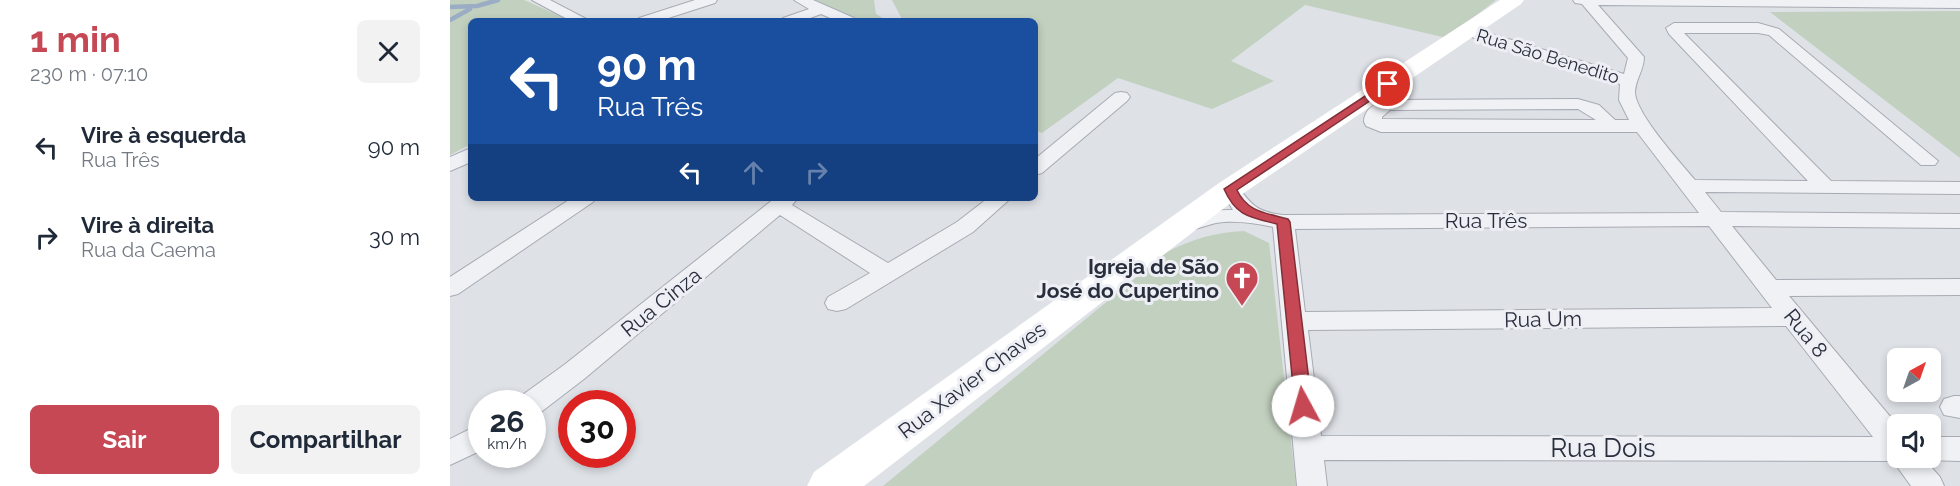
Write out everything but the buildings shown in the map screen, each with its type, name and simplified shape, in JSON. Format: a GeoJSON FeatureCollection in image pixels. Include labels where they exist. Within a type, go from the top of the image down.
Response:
{"type":"FeatureCollection","features":[{"type":"Feature","properties":{"kind":"street"},"geometry":{"type":"LineString","coordinates":[[539,0],[577,18]]}},
{"type":"Feature","properties":{"kind":"street"},"geometry":{"type":"LineString","coordinates":[[653,18],[710,0]]}},
{"type":"Feature","properties":{"kind":"street"},"geometry":{"type":"LineString","coordinates":[[801,0],[842,18]]}},
{"type":"Feature","properties":{"kind":"street","name":"Rua Xavier Chaves"},"geometry":{"type":"LineString","coordinates":[[830,486],[1176,227],[1514,0]]}},
{"type":"Feature","properties":{"kind":"street"},"geometry":{"type":"LineString","coordinates":[[1580,0],[1960,4]]}},
{"type":"Feature","properties":{"kind":"street","name":"Rua 8"},"geometry":{"type":"LineString","coordinates":[[1587,1],[1636,57],[1637,64],[1629,81],[1628,99],[1644,126],[1715,219],[1887,434]]}},
{"type":"Feature","properties":{"kind":"street"},"geometry":{"type":"LineString","coordinates":[[796,18],[822,9]]}},
{"type":"Feature","properties":{"kind":"street"},"geometry":{"type":"LineString","coordinates":[[1825,187],[1674,31],[1674,28],[1758,28],[1774,32],[1928,161]]}},
{"type":"Feature","properties":{"kind":"street","name":"Rua São Benedito"},"geometry":{"type":"LineString","coordinates":[[1467,31],[1629,81]]}},
{"type":"Feature","properties":{"kind":"street"},"geometry":{"type":"LineString","coordinates":[[1038,166],[1121,97]]}},
{"type":"Feature","properties":{"kind":"street"},"geometry":{"type":"LineString","coordinates":[[1610,126],[1598,111],[1578,104],[1386,105],[1373,115],[1373,122],[1381,126],[1610,126],[1644,126]]}},
{"type":"Feature","properties":{"kind":"street"},"geometry":{"type":"LineString","coordinates":[[450,165],[468,156]]}},
{"type":"Feature","properties":{"kind":"street"},"geometry":{"type":"LineString","coordinates":[[1689,186],[1960,188]]}},
{"type":"Feature","properties":{"kind":"street"},"geometry":{"type":"LineString","coordinates":[[1230,189],[1237,203],[1271,219],[1294,321],[1312,486]]}},
{"type":"Feature","properties":{"kind":"street"},"geometry":{"type":"LineString","coordinates":[[450,288],[581,201]]}},
{"type":"Feature","properties":{"kind":"street"},"geometry":{"type":"LineString","coordinates":[[837,303],[889,274],[964,227],[997,201]]}},
{"type":"Feature","properties":{"kind":"street","name":"Rua Cinza"},"geometry":{"type":"LineString","coordinates":[[546,393],[785,205],[889,274]]}},
{"type":"Feature","properties":{"kind":"street","name":"Rua Três"},"geometry":{"type":"LineString","coordinates":[[1176,227],[1219,216],[1271,219],[1960,221]]}},
{"type":"Feature","properties":{"kind":"street"},"geometry":{"type":"LineString","coordinates":[[1770,288],[1960,287]]}},
{"type":"Feature","properties":{"kind":"street","name":"Rua Um"},"geometry":{"type":"LineString","coordinates":[[1294,321],[1792,316]]}},
{"type":"Feature","properties":{"kind":"street"},"geometry":{"type":"LineString","coordinates":[[450,453],[468,443]]}},
{"type":"Feature","properties":{"kind":"street","name":"Rua Dois"},"geometry":{"type":"LineString","coordinates":[[1308,448],[1887,448]]}},
{"type":"Feature","properties":{"kind":"street"},"geometry":{"type":"LineString","coordinates":[[1941,449],[1960,449]]}},
{"type":"Feature","properties":{"kind":"street"},"geometry":{"type":"LineString","coordinates":[[1914,468],[1929,486]]}},
{"type":"Feature","properties":{"kind":"green space"},"geometry":{"type":"Polygon","coordinates":[[[450,0],[524,0],[565,18],[468,18],[468,146],[450,155],[450,0]]]}},
{"type":"Feature","properties":{"kind":"green space"},"geometry":{"type":"Polygon","coordinates":[[[814,0],[874,0],[876,14],[883,18],[855,18],[814,0]]]}},
{"type":"Feature","properties":{"kind":"green space"},"geometry":{"type":"Polygon","coordinates":[[[892,0],[1496,0],[1447,38],[1305,5],[1231,61],[1274,81],[1212,109],[1118,78],[1042,133],[1038,131],[1038,18],[901,18],[892,0]]]}},
{"type":"Feature","properties":{"kind":"green space"},"geometry":{"type":"Polygon","coordinates":[[[1960,11],[1960,158],[1770,12],[1960,11]]]}},
{"type":"Feature","properties":{"kind":"green space"},"geometry":{"type":"Polygon","coordinates":[[[1244,231],[1269,243],[1296,486],[883,486],[1167,252],[1204,237],[1244,231]]]}},
{"type":"Feature","properties":{"kind":"waterway"},"geometry":{"type":"LineString","coordinates":[[450,7],[477,6],[498,0]]}},
{"type":"Feature","properties":{"kind":"waterway"},"geometry":{"type":"LineString","coordinates":[[450,20],[470,9]]}},
{"type":"Feature","properties":{"kind":"place","name":"Igreja de São José do Cupertino"},"geometry":{"type":"Point","coordinates":[1242,307]}},
{"type":"Feature","properties":{"kind":"route"},"geometry":{"type":"LineString","coordinates":[[1303,406],[1283,222],[1258,217],[1243,209],[1230,189],[1388,84]]}}]}
